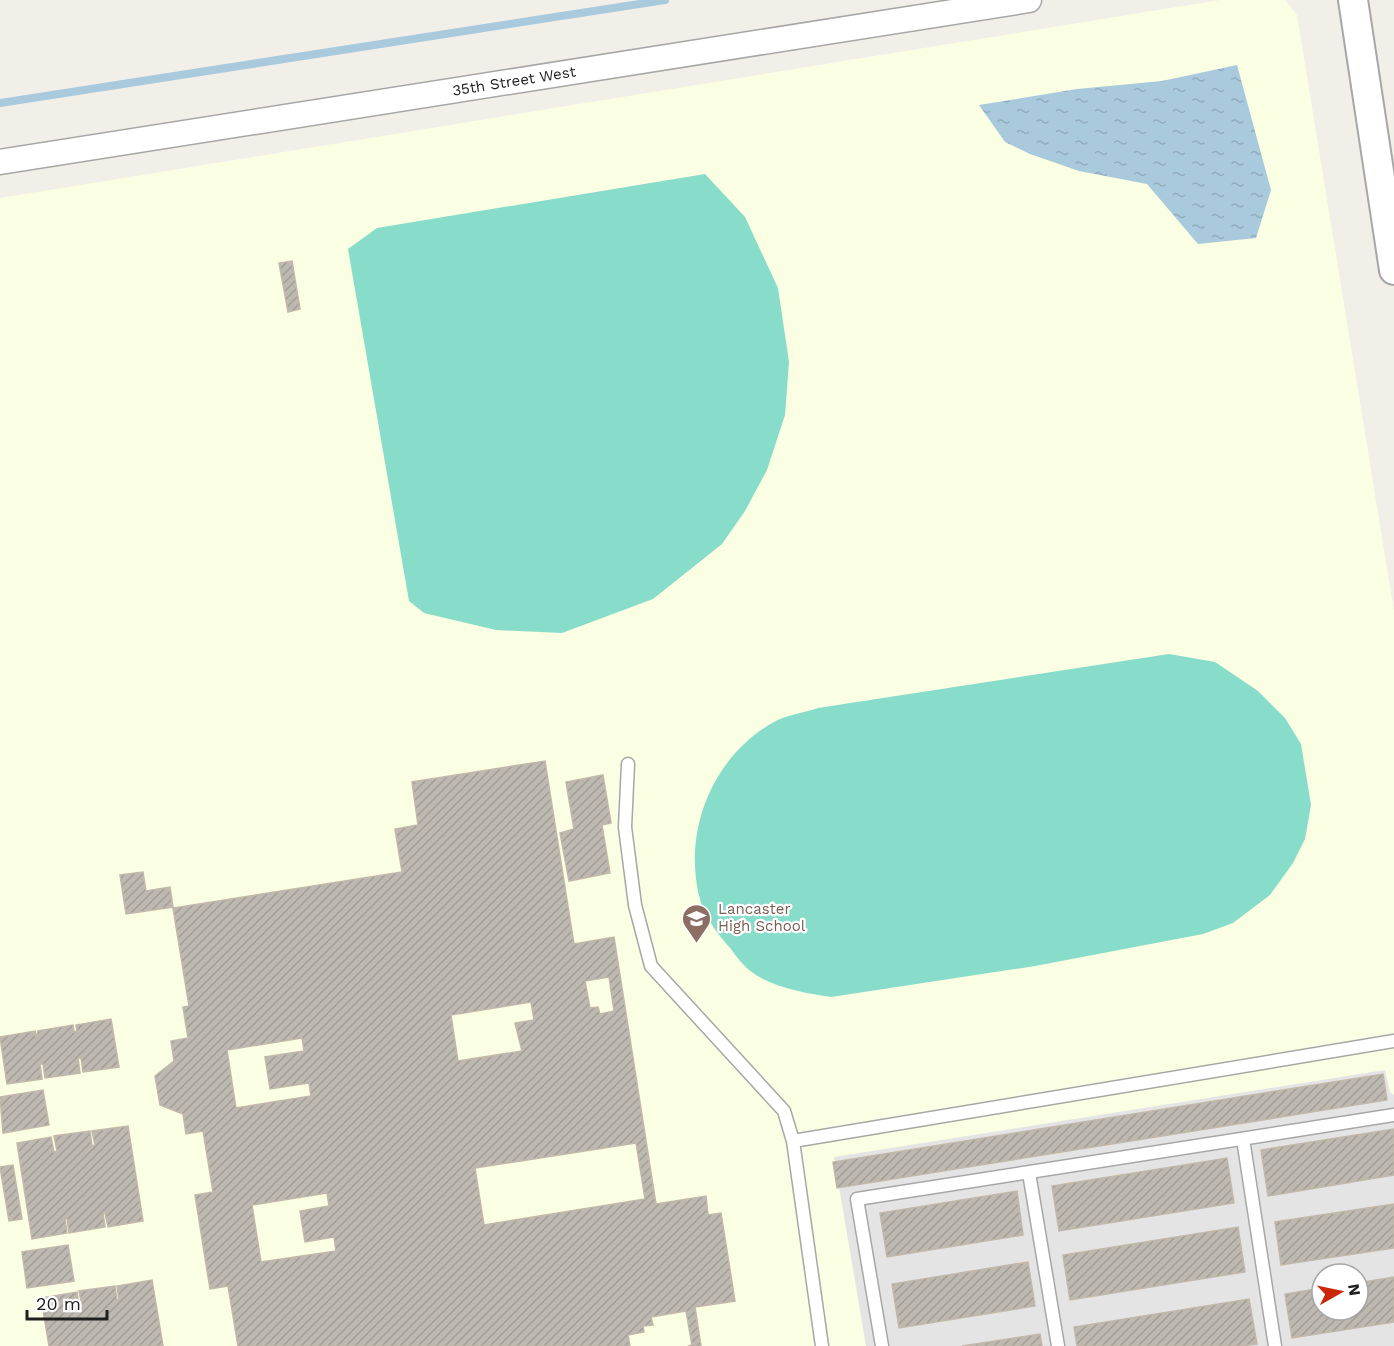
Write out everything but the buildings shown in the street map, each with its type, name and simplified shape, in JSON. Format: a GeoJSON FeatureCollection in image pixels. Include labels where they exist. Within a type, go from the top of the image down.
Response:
{"type":"FeatureCollection","features":[{"type":"Feature","properties":{"kind":"street","name":"35th Street West"},"geometry":{"type":"LineString","coordinates":[[0,162],[1029,0]]}},
{"type":"Feature","properties":{"kind":"street"},"geometry":{"type":"LineString","coordinates":[[1353,0],[1394,270]]}},
{"type":"Feature","properties":{"kind":"lane"},"geometry":{"type":"LineString","coordinates":[[628,764],[625,827],[636,905],[651,966],[784,1111],[793,1141],[822,1346]]}},
{"type":"Feature","properties":{"kind":"lane"},"geometry":{"type":"LineString","coordinates":[[793,1141],[1394,1041]]}},
{"type":"Feature","properties":{"kind":"lane"},"geometry":{"type":"LineString","coordinates":[[882,1346],[857,1199],[1394,1115]]}},
{"type":"Feature","properties":{"kind":"lane"},"geometry":{"type":"LineString","coordinates":[[1243,1138],[1275,1346]]}},
{"type":"Feature","properties":{"kind":"lane"},"geometry":{"type":"LineString","coordinates":[[1029,1173],[1058,1346]]}},
{"type":"Feature","properties":{"kind":"shaded area","name":"Lancaster High School"},"geometry":{"type":"Polygon","coordinates":[[[1220,0],[1285,0],[1297,15],[1394,611],[1394,1346],[0,1346],[0,198],[1220,0]]]}},
{"type":"Feature","properties":{"kind":"shaded area"},"geometry":{"type":"Polygon","coordinates":[[[705,174],[745,217],[778,288],[789,362],[785,415],[767,470],[745,511],[722,544],[653,599],[562,633],[496,630],[424,613],[409,601],[348,249],[377,228],[705,174]]]}},
{"type":"Feature","properties":{"kind":"shaded area"},"geometry":{"type":"Polygon","coordinates":[[[1169,654],[1215,662],[1258,691],[1285,718],[1301,744],[1311,805],[1305,839],[1293,863],[1270,895],[1233,923],[1203,934],[1035,966],[831,997],[788,988],[757,976],[742,963],[718,933],[703,909],[696,877],[695,851],[706,800],[733,755],[752,737],[774,722],[818,708],[1169,654]]]}},
{"type":"Feature","properties":{"kind":"shaded area"},"geometry":{"type":"Polygon","coordinates":[[[1385,1070],[1390,1092],[1394,1095],[1394,1346],[866,1346],[834,1157],[1385,1070]]]}},
{"type":"Feature","properties":{"kind":"water"},"geometry":{"type":"Polygon","coordinates":[[[1237,65],[1271,190],[1256,238],[1198,244],[1147,184],[1079,171],[1030,154],[1005,142],[979,105],[1077,89],[1162,81],[1237,65]]]}},
{"type":"Feature","properties":{"kind":"waterway"},"geometry":{"type":"LineString","coordinates":[[0,103],[665,0]]}},
{"type":"Feature","properties":{"kind":"place","name":"Lancaster High School"},"geometry":{"type":"Point","coordinates":[697,944]}}]}
